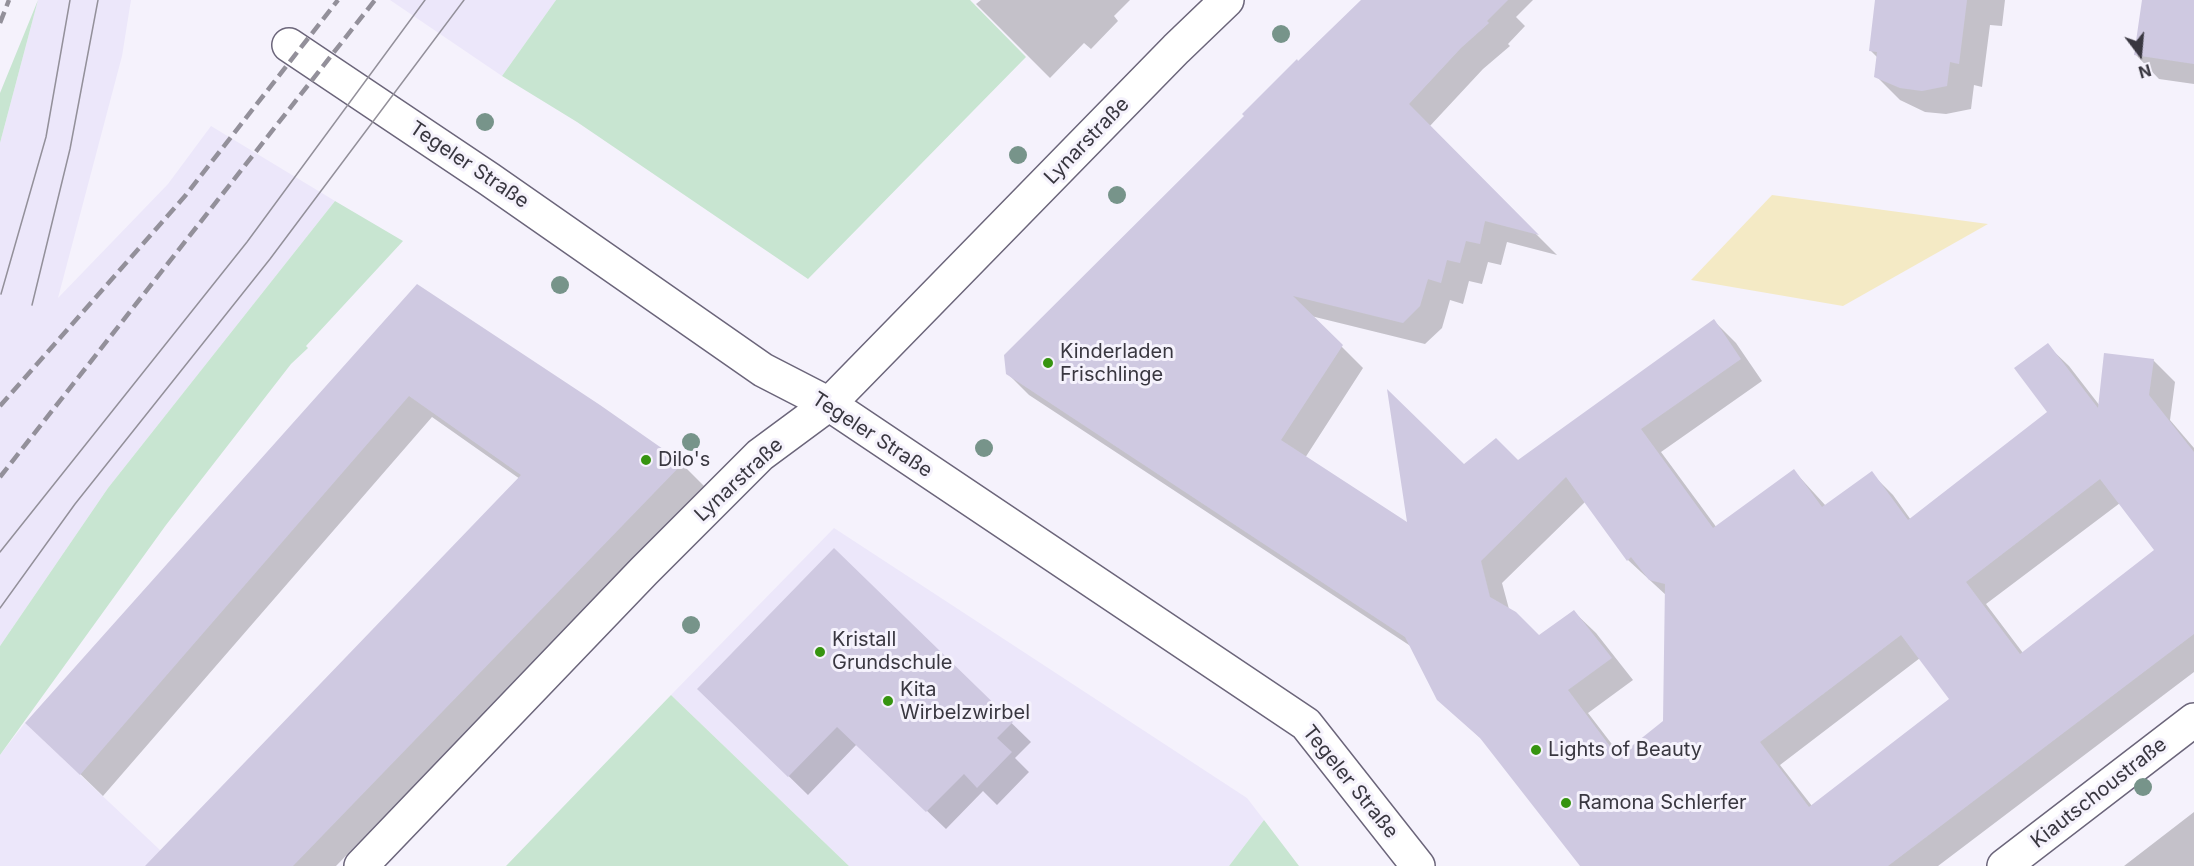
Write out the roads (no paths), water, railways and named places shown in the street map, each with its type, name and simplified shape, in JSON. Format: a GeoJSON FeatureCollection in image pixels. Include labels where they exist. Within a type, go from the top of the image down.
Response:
{"type":"FeatureCollection","features":[{"type":"Feature","properties":{"kind":"street","name":"Lynarstraße"},"geometry":{"type":"LineString","coordinates":[[361,866],[760,455],[829,404],[1176,49],[1227,0]]}},
{"type":"Feature","properties":{"kind":"street","name":"Tegeler Straße"},"geometry":{"type":"LineString","coordinates":[[289,45],[499,186],[763,370],[829,404],[1306,724],[1418,866]]}},
{"type":"Feature","properties":{"kind":"street","name":"Kiautschoustraße"},"geometry":{"type":"LineString","coordinates":[[2004,866],[2194,720]]}},
{"type":"Feature","properties":{"kind":"tram line"},"geometry":{"type":"LineString","coordinates":[[1,294],[46,137],[70,0]]}},
{"type":"Feature","properties":{"kind":"tram line"},"geometry":{"type":"LineString","coordinates":[[32,305],[70,149],[98,0]]}},
{"type":"Feature","properties":{"kind":"tram line"},"geometry":{"type":"LineString","coordinates":[[0,552],[247,242],[425,0]]}},
{"type":"Feature","properties":{"kind":"tram line"},"geometry":{"type":"LineString","coordinates":[[0,608],[75,504],[270,259],[464,0]]}},
{"type":"Feature","properties":{"kind":"railway"},"geometry":{"type":"LineString","coordinates":[[0,23],[9,0]]}},
{"type":"Feature","properties":{"kind":"railway"},"geometry":{"type":"LineString","coordinates":[[0,406],[185,196],[338,0]]}},
{"type":"Feature","properties":{"kind":"railway"},"geometry":{"type":"LineString","coordinates":[[0,477],[375,0]]}},
{"type":"Feature","properties":{"kind":"place","name":"Kinderladen Frischlinge"},"geometry":{"type":"Point","coordinates":[1048,363]}},
{"type":"Feature","properties":{"kind":"place","name":"Dilo's"},"geometry":{"type":"Point","coordinates":[646,460]}},
{"type":"Feature","properties":{"kind":"place","name":"Kristall Grundschule"},"geometry":{"type":"Point","coordinates":[820,652]}},
{"type":"Feature","properties":{"kind":"place","name":"Kita Wirbelzwirbel"},"geometry":{"type":"Point","coordinates":[888,701]}},
{"type":"Feature","properties":{"kind":"place","name":"Lights of Beauty"},"geometry":{"type":"Point","coordinates":[1536,750]}},
{"type":"Feature","properties":{"kind":"place","name":"Ramona Schlerfer"},"geometry":{"type":"Point","coordinates":[1566,803]}}]}
